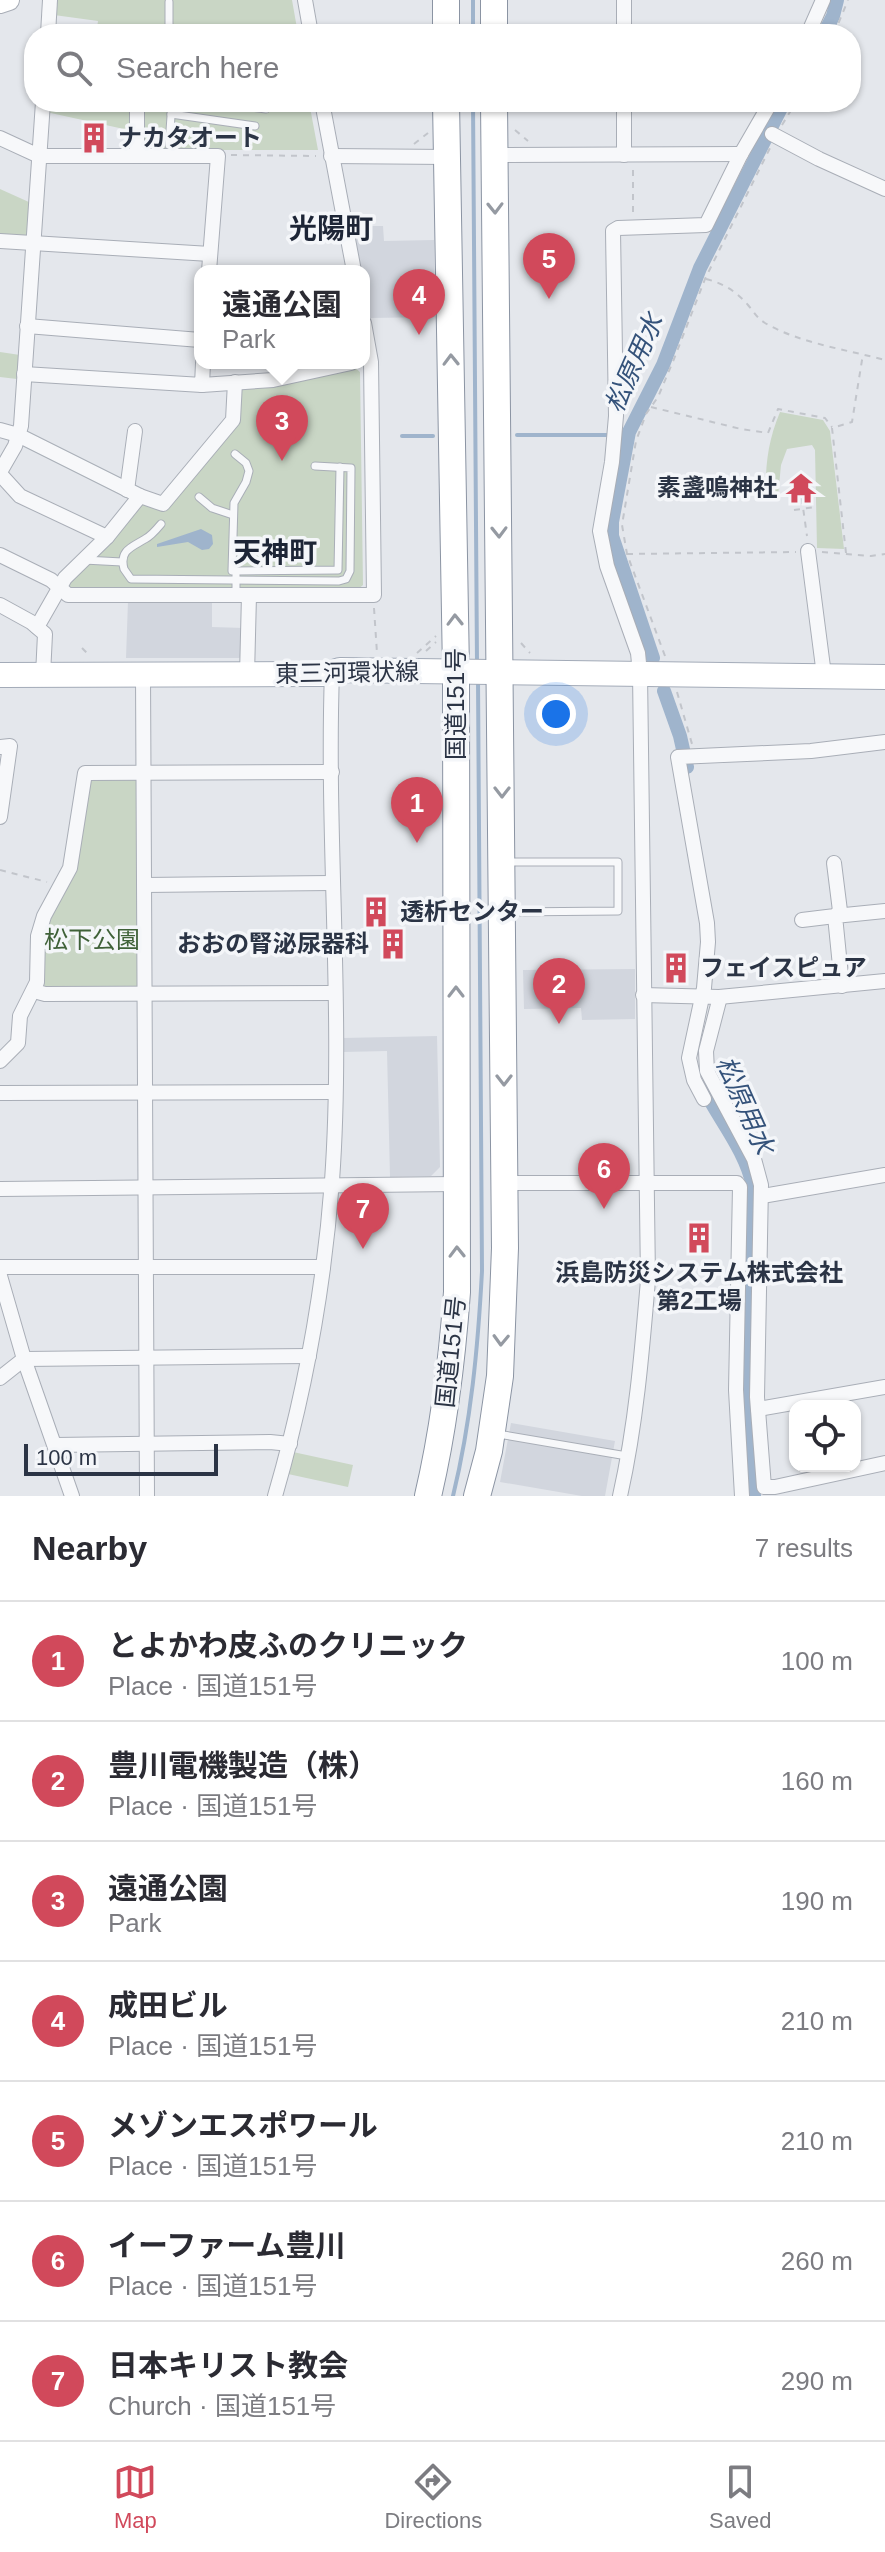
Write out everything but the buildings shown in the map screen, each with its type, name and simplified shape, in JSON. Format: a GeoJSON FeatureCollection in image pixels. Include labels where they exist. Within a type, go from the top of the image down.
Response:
{"type":"FeatureCollection","features":[{"type":"Feature","properties":{"kind":"highway"},"geometry":{"type":"LineString","coordinates":[[446,0],[446,24]]}},
{"type":"Feature","properties":{"kind":"highway"},"geometry":{"type":"LineString","coordinates":[[494,0],[494,24]]}},
{"type":"Feature","properties":{"kind":"highway","name":"国道151号"},"geometry":{"type":"LineString","coordinates":[[446,112],[478,672],[502,862],[505,1248],[500,1376],[477,1496]]}},
{"type":"Feature","properties":{"kind":"highway","name":"国道151号"},"geometry":{"type":"LineString","coordinates":[[428,1496],[442,1435],[457,1292],[456,1184],[478,672],[494,112]]}},
{"type":"Feature","properties":{"kind":"main road","name":"東三河環状線"},"geometry":{"type":"LineString","coordinates":[[0,675],[247,675],[340,670],[885,677]]}},
{"type":"Feature","properties":{"kind":"street"},"geometry":{"type":"LineString","coordinates":[[0,3],[9,0]]}},
{"type":"Feature","properties":{"kind":"street"},"geometry":{"type":"LineString","coordinates":[[49,24],[50,0]]}},
{"type":"Feature","properties":{"kind":"street"},"geometry":{"type":"LineString","coordinates":[[305,0],[309,24]]}},
{"type":"Feature","properties":{"kind":"street"},"geometry":{"type":"LineString","coordinates":[[624,0],[624,24]]}},
{"type":"Feature","properties":{"kind":"street"},"geometry":{"type":"LineString","coordinates":[[812,24],[823,0]]}},
{"type":"Feature","properties":{"kind":"street"},"geometry":{"type":"LineString","coordinates":[[42,112],[21,426],[15,446],[0,473],[20,496],[107,537]]}},
{"type":"Feature","properties":{"kind":"street"},"geometry":{"type":"LineString","coordinates":[[137,112],[137,156]]}},
{"type":"Feature","properties":{"kind":"street"},"geometry":{"type":"LineString","coordinates":[[323,112],[326,156],[353,265]]}},
{"type":"Feature","properties":{"kind":"street"},"geometry":{"type":"LineString","coordinates":[[625,112],[629,155]]}},
{"type":"Feature","properties":{"kind":"street"},"geometry":{"type":"LineString","coordinates":[[620,1496],[629,1457],[648,1280],[640,673],[638,653],[607,566],[600,531],[616,416],[613,231],[618,228],[706,225],[741,154],[767,131],[770,112]]}},
{"type":"Feature","properties":{"kind":"street"},"geometry":{"type":"LineString","coordinates":[[767,131],[885,189]]}},
{"type":"Feature","properties":{"kind":"street"},"geometry":{"type":"LineString","coordinates":[[0,138],[39,156],[218,156],[209,265]]}},
{"type":"Feature","properties":{"kind":"street"},"geometry":{"type":"LineString","coordinates":[[494,155],[741,154]]}},
{"type":"Feature","properties":{"kind":"street"},"geometry":{"type":"LineString","coordinates":[[326,156],[447,157]]}},
{"type":"Feature","properties":{"kind":"street"},"geometry":{"type":"LineString","coordinates":[[0,241],[210,254]]}},
{"type":"Feature","properties":{"kind":"street"},"geometry":{"type":"LineString","coordinates":[[27,326],[194,340]]}},
{"type":"Feature","properties":{"kind":"street"},"geometry":{"type":"LineString","coordinates":[[202,385],[203,369]]}},
{"type":"Feature","properties":{"kind":"street"},"geometry":{"type":"LineString","coordinates":[[24,374],[202,385],[273,380],[323,369]]}},
{"type":"Feature","properties":{"kind":"street"},"geometry":{"type":"LineString","coordinates":[[2,560],[51,580],[68,595],[240,591],[374,595],[368,369]]}},
{"type":"Feature","properties":{"kind":"street"},"geometry":{"type":"LineString","coordinates":[[0,430],[18,435],[133,493],[163,504],[233,420],[235,382]]}},
{"type":"Feature","properties":{"kind":"street"},"geometry":{"type":"LineString","coordinates":[[37,627],[65,578],[107,537],[133,493],[135,431]]}},
{"type":"Feature","properties":{"kind":"street"},"geometry":{"type":"LineString","coordinates":[[807,544],[824,675]]}},
{"type":"Feature","properties":{"kind":"street"},"geometry":{"type":"LineString","coordinates":[[240,591],[247,675]]}},
{"type":"Feature","properties":{"kind":"street"},"geometry":{"type":"LineString","coordinates":[[0,605],[45,634],[43,675]]}},
{"type":"Feature","properties":{"kind":"street"},"geometry":{"type":"LineString","coordinates":[[275,1496],[309,1356],[323,1267],[331,1186],[334,1092],[332,672]]}},
{"type":"Feature","properties":{"kind":"street"},"geometry":{"type":"LineString","coordinates":[[143,675],[147,1496]]}},
{"type":"Feature","properties":{"kind":"street"},"geometry":{"type":"LineString","coordinates":[[885,742],[811,751],[685,756],[707,923],[711,997],[707,1071],[754,1159],[762,1196],[758,1409],[764,1487],[776,1492],[885,1463]]}},
{"type":"Feature","properties":{"kind":"street"},"geometry":{"type":"LineString","coordinates":[[0,747],[10,746],[0,817]]}},
{"type":"Feature","properties":{"kind":"street"},"geometry":{"type":"LineString","coordinates":[[0,1061],[18,1043],[20,1016],[34,991],[39,965],[38,936],[44,916],[70,868],[85,773],[332,772]]}},
{"type":"Feature","properties":{"kind":"street"},"geometry":{"type":"LineString","coordinates":[[834,863],[840,911],[835,916]]}},
{"type":"Feature","properties":{"kind":"street"},"geometry":{"type":"LineString","coordinates":[[145,885],[332,883]]}},
{"type":"Feature","properties":{"kind":"street"},"geometry":{"type":"LineString","coordinates":[[802,920],[885,911]]}},
{"type":"Feature","properties":{"kind":"street"},"geometry":{"type":"LineString","coordinates":[[835,916],[842,986]]}},
{"type":"Feature","properties":{"kind":"street"},"geometry":{"type":"LineString","coordinates":[[643,995],[711,997],[885,981]]}},
{"type":"Feature","properties":{"kind":"street"},"geometry":{"type":"LineString","coordinates":[[34,991],[45,994],[144,995],[334,993]]}},
{"type":"Feature","properties":{"kind":"street"},"geometry":{"type":"LineString","coordinates":[[704,1099],[694,1080],[689,1058],[711,997]]}},
{"type":"Feature","properties":{"kind":"street"},"geometry":{"type":"LineString","coordinates":[[0,1093],[334,1092]]}},
{"type":"Feature","properties":{"kind":"street"},"geometry":{"type":"LineString","coordinates":[[762,1196],[885,1175]]}},
{"type":"Feature","properties":{"kind":"street"},"geometry":{"type":"LineString","coordinates":[[505,1183],[737,1183],[740,1187],[736,1390],[742,1496]]}},
{"type":"Feature","properties":{"kind":"street"},"geometry":{"type":"LineString","coordinates":[[0,1189],[456,1184]]}},
{"type":"Feature","properties":{"kind":"street"},"geometry":{"type":"LineString","coordinates":[[0,1267],[323,1267]]}},
{"type":"Feature","properties":{"kind":"street"},"geometry":{"type":"LineString","coordinates":[[0,1276],[24,1359],[72,1496]]}},
{"type":"Feature","properties":{"kind":"street"},"geometry":{"type":"LineString","coordinates":[[0,1378],[24,1359],[309,1356]]}},
{"type":"Feature","properties":{"kind":"street"},"geometry":{"type":"LineString","coordinates":[[758,1409],[885,1387]]}},
{"type":"Feature","properties":{"kind":"street"},"geometry":{"type":"LineString","coordinates":[[55,1445],[290,1444]]}},
{"type":"Feature","properties":{"kind":"lane"},"geometry":{"type":"LineString","coordinates":[[169,2],[169,24]]}},
{"type":"Feature","properties":{"kind":"lane"},"geometry":{"type":"LineString","coordinates":[[169,145],[171,114],[255,126]]}},
{"type":"Feature","properties":{"kind":"lane"},"geometry":{"type":"LineString","coordinates":[[235,454],[246,463],[249,471],[234,503],[233,515],[234,571],[240,591]]}},
{"type":"Feature","properties":{"kind":"lane"},"geometry":{"type":"LineString","coordinates":[[161,524],[147,538],[129,547],[122,562],[125,573],[131,579],[161,576],[240,591],[282,581],[346,579],[350,571],[351,468],[315,466]]}},
{"type":"Feature","properties":{"kind":"lane"},"geometry":{"type":"LineString","coordinates":[[220,571],[338,570],[340,467]]}},
{"type":"Feature","properties":{"kind":"lane"},"geometry":{"type":"LineString","coordinates":[[199,497],[212,508],[233,515]]}},
{"type":"Feature","properties":{"kind":"lane"},"geometry":{"type":"LineString","coordinates":[[340,512],[350,512]]}},
{"type":"Feature","properties":{"kind":"lane"},"geometry":{"type":"LineString","coordinates":[[83,560],[122,562]]}},
{"type":"Feature","properties":{"kind":"lane"},"geometry":{"type":"LineString","coordinates":[[282,581],[283,570]]}},
{"type":"Feature","properties":{"kind":"lane"},"geometry":{"type":"LineString","coordinates":[[502,862],[618,862],[618,911],[502,912]]}},
{"type":"Feature","properties":{"kind":"lane"},"geometry":{"type":"LineString","coordinates":[[491,1433],[629,1457]]}},
{"type":"Feature","properties":{"kind":"path"},"geometry":{"type":"LineString","coordinates":[[838,24],[848,0]]}},
{"type":"Feature","properties":{"kind":"path"},"geometry":{"type":"LineString","coordinates":[[672,674],[627,554],[622,525],[636,441],[674,359],[767,131],[786,112]]}},
{"type":"Feature","properties":{"kind":"path"},"geometry":{"type":"LineString","coordinates":[[511,126],[529,141]]}},
{"type":"Feature","properties":{"kind":"path"},"geometry":{"type":"LineString","coordinates":[[410,146],[433,129]]}},
{"type":"Feature","properties":{"kind":"path"},"geometry":{"type":"LineString","coordinates":[[629,155],[633,229]]}},
{"type":"Feature","properties":{"kind":"path"},"geometry":{"type":"LineString","coordinates":[[218,156],[326,156]]}},
{"type":"Feature","properties":{"kind":"path"},"geometry":{"type":"LineString","coordinates":[[705,279],[720,282],[732,290],[767,324],[824,345],[885,360]]}},
{"type":"Feature","properties":{"kind":"path"},"geometry":{"type":"LineString","coordinates":[[832,428],[852,422],[863,354]]}},
{"type":"Feature","properties":{"kind":"path"},"geometry":{"type":"LineString","coordinates":[[651,407],[768,433],[778,409],[825,418],[832,428],[846,554]]}},
{"type":"Feature","properties":{"kind":"path"},"geometry":{"type":"LineString","coordinates":[[800,486],[807,544]]}},
{"type":"Feature","properties":{"kind":"path"},"geometry":{"type":"LineString","coordinates":[[794,510],[815,507]]}},
{"type":"Feature","properties":{"kind":"path"},"geometry":{"type":"LineString","coordinates":[[627,554],[807,544],[846,554],[885,554]]}},
{"type":"Feature","properties":{"kind":"path"},"geometry":{"type":"LineString","coordinates":[[374,595],[377,654]]}},
{"type":"Feature","properties":{"kind":"path"},"geometry":{"type":"LineString","coordinates":[[513,640],[531,661]]}},
{"type":"Feature","properties":{"kind":"path"},"geometry":{"type":"LineString","coordinates":[[422,655],[437,641]]}},
{"type":"Feature","properties":{"kind":"path"},"geometry":{"type":"LineString","coordinates":[[82,648],[87,653]]}},
{"type":"Feature","properties":{"kind":"path"},"geometry":{"type":"LineString","coordinates":[[0,870],[60,885]]}},
{"type":"Feature","properties":{"kind":"shaded area"},"geometry":{"type":"Polygon","coordinates":[[[349,226],[383,226],[384,241],[434,240],[435,317],[370,318],[370,265],[358,265],[349,226]]]}},
{"type":"Feature","properties":{"kind":"shaded area"},"geometry":{"type":"Polygon","coordinates":[[[128,601],[212,601],[212,627],[244,628],[244,654],[239,658],[126,658],[128,601]]]}},
{"type":"Feature","properties":{"kind":"shaded area"},"geometry":{"type":"Polygon","coordinates":[[[635,969],[635,1019],[582,1020],[581,1008],[524,1009],[523,970],[635,969]]]}},
{"type":"Feature","properties":{"kind":"shaded area"},"geometry":{"type":"Polygon","coordinates":[[[437,1036],[440,1167],[431,1176],[390,1177],[387,1051],[344,1052],[343,1038],[437,1036]]]}},
{"type":"Feature","properties":{"kind":"shaded area"},"geometry":{"type":"Polygon","coordinates":[[[511,1423],[615,1441],[605,1496],[582,1496],[500,1482],[511,1423]]]}},
{"type":"Feature","properties":{"kind":"green space"},"geometry":{"type":"Polygon","coordinates":[[[55,0],[292,0],[296,24],[98,24],[98,21],[54,15],[55,0]]]}},
{"type":"Feature","properties":{"kind":"green space"},"geometry":{"type":"Polygon","coordinates":[[[46,112],[311,112],[318,150],[130,150],[134,146],[133,131],[46,112]]]}},
{"type":"Feature","properties":{"kind":"green space"},"geometry":{"type":"Polygon","coordinates":[[[0,189],[31,203],[29,234],[24,237],[0,235],[0,189]]]}},
{"type":"Feature","properties":{"kind":"green space"},"geometry":{"type":"Polygon","coordinates":[[[0,352],[20,355],[17,379],[0,377],[0,352]]]}},
{"type":"Feature","properties":{"kind":"green space"},"geometry":{"type":"Polygon","coordinates":[[[343,369],[360,372],[363,585],[356,591],[70,590],[67,583],[141,503],[165,507],[236,421],[239,391],[243,387],[343,369]]]}},
{"type":"Feature","properties":{"kind":"green space"},"geometry":{"type":"Polygon","coordinates":[[[780,412],[823,420],[830,431],[844,549],[817,548],[815,450],[812,445],[787,449],[781,465],[778,496],[766,497],[768,453],[780,412]]]}},
{"type":"Feature","properties":{"kind":"green space","name":"松下公園"},"geometry":{"type":"Polygon","coordinates":[[[133,777],[138,783],[139,984],[134,989],[48,988],[43,985],[43,937],[50,918],[73,879],[89,781],[93,778],[133,777]]]}},
{"type":"Feature","properties":{"kind":"green space"},"geometry":{"type":"Polygon","coordinates":[[[293,1452],[353,1465],[348,1487],[288,1474],[293,1452]]]}},
{"type":"Feature","properties":{"kind":"water"},"geometry":{"type":"Polygon","coordinates":[[[201,529],[212,535],[213,544],[209,549],[202,550],[188,542],[157,547],[157,544],[201,529]]]}},
{"type":"Feature","properties":{"kind":"waterway"},"geometry":{"type":"LineString","coordinates":[[473,0],[473,24]]}},
{"type":"Feature","properties":{"kind":"waterway","name":"松原用水"},"geometry":{"type":"LineString","coordinates":[[829,24],[837,0]]}},
{"type":"Feature","properties":{"kind":"waterway"},"geometry":{"type":"LineString","coordinates":[[473,112],[477,664]]}},
{"type":"Feature","properties":{"kind":"waterway","name":"松原用水"},"geometry":{"type":"LineString","coordinates":[[653,658],[612,536],[629,432],[663,365],[700,268],[779,112]]}},
{"type":"Feature","properties":{"kind":"waterway","name":"松原用水"},"geometry":{"type":"LineString","coordinates":[[621,435],[629,432]]}},
{"type":"Feature","properties":{"kind":"waterway"},"geometry":{"type":"LineString","coordinates":[[517,435],[607,435]]}},
{"type":"Feature","properties":{"kind":"waterway"},"geometry":{"type":"LineString","coordinates":[[402,436],[433,436]]}},
{"type":"Feature","properties":{"kind":"waterway"},"geometry":{"type":"LineString","coordinates":[[453,1496],[473,1384],[482,1271],[478,680]]}},
{"type":"Feature","properties":{"kind":"waterway","name":"松原用水"},"geometry":{"type":"LineString","coordinates":[[664,691],[687,767]]}},
{"type":"Feature","properties":{"kind":"waterway","name":"松原用水"},"geometry":{"type":"LineString","coordinates":[[703,1087],[738,1147],[753,1186],[748,1407],[754,1496]]}},
{"type":"Feature","properties":{"kind":"place","name":"ナカタオート"},"geometry":{"type":"Point","coordinates":[94,138]}},
{"type":"Feature","properties":{"kind":"place","name":"メゾンエスポワール"},"geometry":{"type":"Point","coordinates":[549,299]}},
{"type":"Feature","properties":{"kind":"place","name":"成田ビル"},"geometry":{"type":"Point","coordinates":[419,335]}},
{"type":"Feature","properties":{"kind":"place","name":"遠通公園"},"geometry":{"type":"Point","coordinates":[282,461]}},
{"type":"Feature","properties":{"kind":"place","name":"素盞嗚神社"},"geometry":{"type":"Point","coordinates":[801,488]}},
{"type":"Feature","properties":{"kind":"place","name":"とよかわ皮ふのクリニック"},"geometry":{"type":"Point","coordinates":[417,843]}},
{"type":"Feature","properties":{"kind":"place","name":"透析センター"},"geometry":{"type":"Point","coordinates":[376,912]}},
{"type":"Feature","properties":{"kind":"place","name":"おおの腎泌尿器科"},"geometry":{"type":"Point","coordinates":[393,944]}},
{"type":"Feature","properties":{"kind":"place","name":"フェイスピュア"},"geometry":{"type":"Point","coordinates":[676,968]}},
{"type":"Feature","properties":{"kind":"place","name":"豊川電機製造（株）"},"geometry":{"type":"Point","coordinates":[559,1024]}},
{"type":"Feature","properties":{"kind":"place","name":"イーファーム豊川"},"geometry":{"type":"Point","coordinates":[604,1209]}},
{"type":"Feature","properties":{"kind":"place","name":"浜島防災システム株式会社 第2工場"},"geometry":{"type":"Point","coordinates":[699,1238]}},
{"type":"Feature","properties":{"kind":"place","name":"日本キリスト教会"},"geometry":{"type":"Point","coordinates":[363,1249]}},
{"type":"Feature","properties":{"kind":"district","name":"光陽町"},"geometry":{"type":"Point","coordinates":[331,228]}},
{"type":"Feature","properties":{"kind":"district","name":"天神町"},"geometry":{"type":"Point","coordinates":[275,552]}}]}
